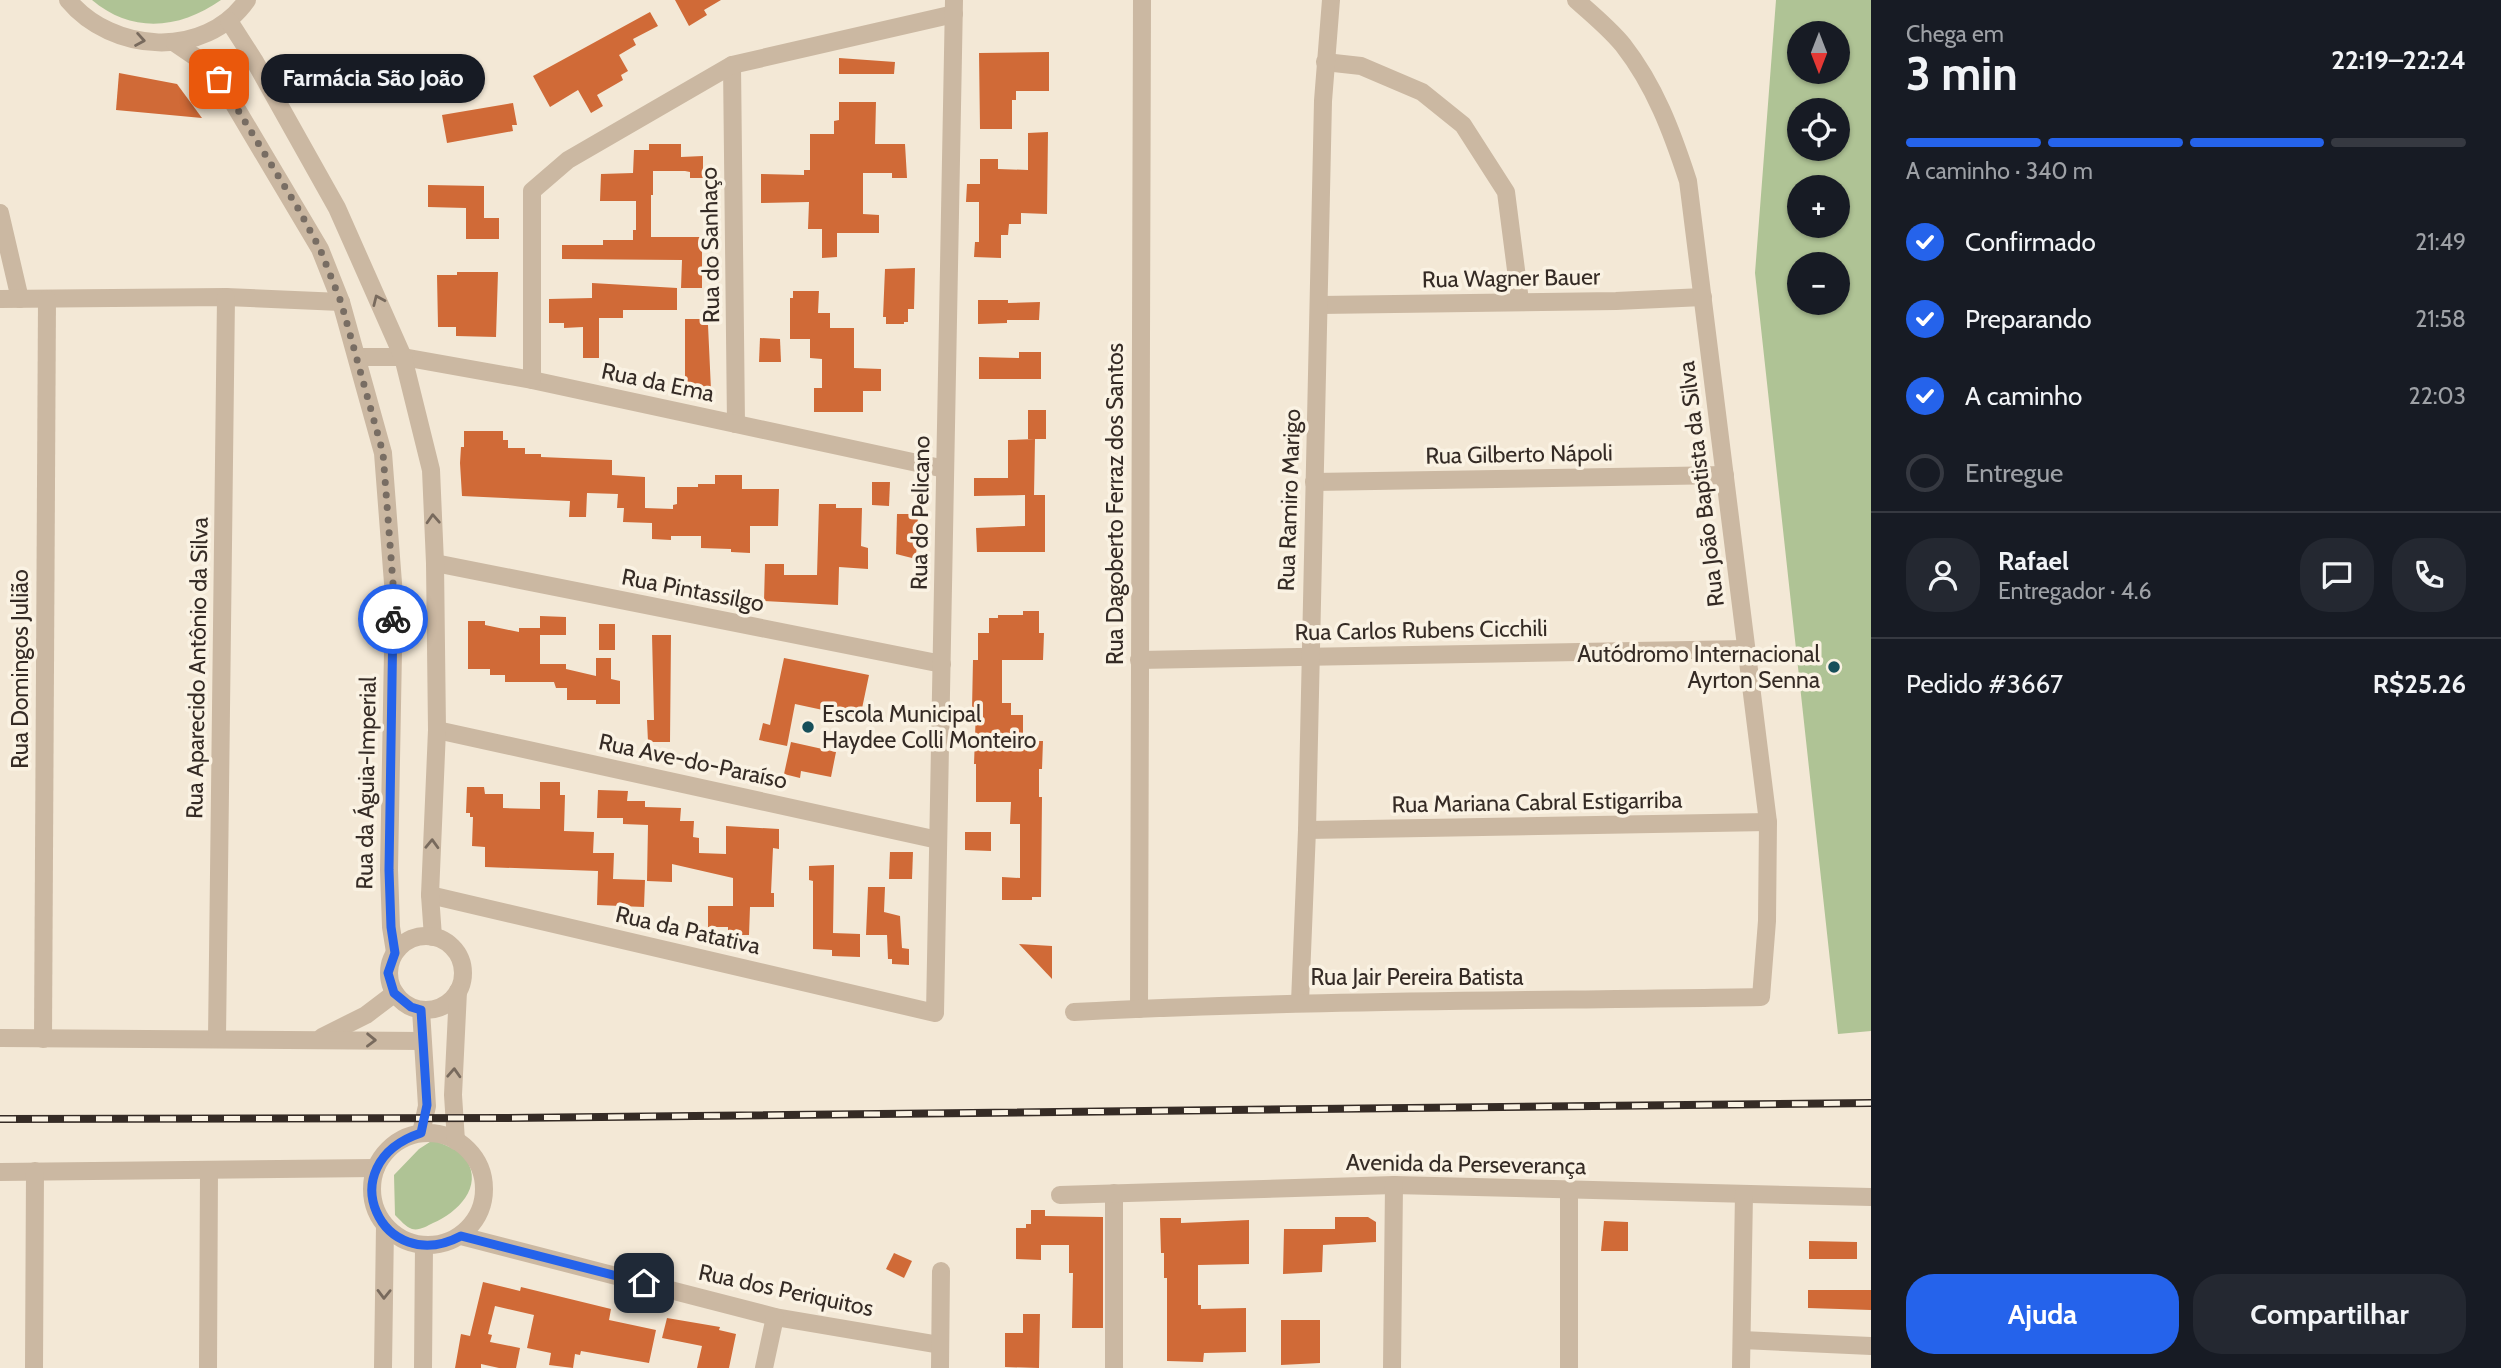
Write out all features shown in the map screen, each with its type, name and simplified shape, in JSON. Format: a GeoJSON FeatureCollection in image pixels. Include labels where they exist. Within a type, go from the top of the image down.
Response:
{"type":"FeatureCollection","features":[{"type":"Feature","properties":{"kind":"street"},"geometry":{"type":"LineString","coordinates":[[68,0],[78,13],[107,32],[140,42],[176,43],[208,32],[229,21],[247,0]]}},
{"type":"Feature","properties":{"kind":"street","name":"Rua Dagoberto Ferraz dos Santos"},"geometry":{"type":"LineString","coordinates":[[1139,1009],[1142,0]]}},
{"type":"Feature","properties":{"kind":"street","name":"Rua Ramiro Marigo"},"geometry":{"type":"LineString","coordinates":[[1300,1002],[1307,830],[1325,62],[1331,0]]}},
{"type":"Feature","properties":{"kind":"street","name":"Rua João Baptista da Silva"},"geometry":{"type":"LineString","coordinates":[[1576,0],[1622,43],[1651,86],[1672,133],[1688,181],[1768,822],[1767,921],[1761,997]]}},
{"type":"Feature","properties":{"kind":"street","name":"Rua do Pelicano"},"geometry":{"type":"LineString","coordinates":[[532,380],[532,191],[568,160],[732,65],[954,7],[935,1013]]}},
{"type":"Feature","properties":{"kind":"street"},"geometry":{"type":"LineString","coordinates":[[229,21],[254,60],[337,208],[403,357],[430,470],[435,564],[437,730],[430,895],[433,937]]}},
{"type":"Feature","properties":{"kind":"street","name":"Rua da Águia-Imperial"},"geometry":{"type":"LineString","coordinates":[[176,43],[200,60],[219,79],[320,249],[341,302],[358,357],[383,453],[393,583],[389,870],[391,927],[395,953]]}},
{"type":"Feature","properties":{"kind":"street"},"geometry":{"type":"LineString","coordinates":[[1325,62],[1361,66],[1422,92],[1463,125],[1506,191],[1520,301]]}},
{"type":"Feature","properties":{"kind":"street","name":"Rua do Sanhaço"},"geometry":{"type":"LineString","coordinates":[[732,65],[736,424]]}},
{"type":"Feature","properties":{"kind":"street"},"geometry":{"type":"LineString","coordinates":[[0,213],[20,299]]}},
{"type":"Feature","properties":{"kind":"street","name":"Rua Wagner Bauer"},"geometry":{"type":"LineString","coordinates":[[1320,305],[1616,301],[1703,297]]}},
{"type":"Feature","properties":{"kind":"street"},"geometry":{"type":"LineString","coordinates":[[0,299],[226,298],[341,302]]}},
{"type":"Feature","properties":{"kind":"street","name":"Rua Aparecido Antônio da Silva"},"geometry":{"type":"LineString","coordinates":[[217,1038],[226,298]]}},
{"type":"Feature","properties":{"kind":"street","name":"Rua Domingos Julião"},"geometry":{"type":"LineString","coordinates":[[43,1039],[47,299]]}},
{"type":"Feature","properties":{"kind":"street","name":"Rua da Ema"},"geometry":{"type":"LineString","coordinates":[[358,357],[403,357],[532,380],[945,469]]}},
{"type":"Feature","properties":{"kind":"street","name":"Rua Gilberto Nápoli"},"geometry":{"type":"LineString","coordinates":[[1314,482],[1725,475]]}},
{"type":"Feature","properties":{"kind":"street","name":"Rua Pintassilgo"},"geometry":{"type":"LineString","coordinates":[[435,564],[942,664]]}},
{"type":"Feature","properties":{"kind":"street","name":"Rua Carlos Rubens Cicchili"},"geometry":{"type":"LineString","coordinates":[[1139,660],[1745,649]]}},
{"type":"Feature","properties":{"kind":"street","name":"Rua Ave-do-Paraíso"},"geometry":{"type":"LineString","coordinates":[[437,730],[938,841]]}},
{"type":"Feature","properties":{"kind":"street","name":"Rua Mariana Cabral Estigarriba"},"geometry":{"type":"LineString","coordinates":[[1307,830],[1768,822]]}},
{"type":"Feature","properties":{"kind":"street","name":"Rua da Patativa"},"geometry":{"type":"LineString","coordinates":[[430,895],[935,1013]]}},
{"type":"Feature","properties":{"kind":"street"},"geometry":{"type":"LineString","coordinates":[[456,1141],[453,1095],[458,991],[463,969],[453,948],[433,937],[411,939],[395,953],[388,973],[394,993],[411,1007],[432,1010],[452,1000],[458,991]]}},
{"type":"Feature","properties":{"kind":"street"},"geometry":{"type":"LineString","coordinates":[[319,1039],[366,1015],[394,993]]}},
{"type":"Feature","properties":{"kind":"street","name":"Rua Jair Pereira Batista"},"geometry":{"type":"LineString","coordinates":[[1074,1012],[1300,1002],[1761,997]]}},
{"type":"Feature","properties":{"kind":"street"},"geometry":{"type":"LineString","coordinates":[[421,1010],[427,1105],[421,1133]]}},
{"type":"Feature","properties":{"kind":"street"},"geometry":{"type":"LineString","coordinates":[[0,1038],[422,1041]]}},
{"type":"Feature","properties":{"kind":"street"},"geometry":{"type":"LineString","coordinates":[[421,1133],[438,1134],[456,1141],[471,1152],[481,1169],[485,1187],[482,1206],[474,1222],[461,1236],[448,1242],[424,1245],[407,1242],[385,1226],[376,1212],[372,1179],[376,1168],[388,1150],[402,1139],[421,1133]]}},
{"type":"Feature","properties":{"kind":"street"},"geometry":{"type":"LineString","coordinates":[[0,1172],[376,1168]]}},
{"type":"Feature","properties":{"kind":"street"},"geometry":{"type":"LineString","coordinates":[[208,1368],[209,1170]]}},
{"type":"Feature","properties":{"kind":"street"},"geometry":{"type":"LineString","coordinates":[[34,1368],[35,1171]]}},
{"type":"Feature","properties":{"kind":"street"},"geometry":{"type":"LineString","coordinates":[[1392,1368],[1394,1185]]}},
{"type":"Feature","properties":{"kind":"street","name":"Avenida da Perseverança"},"geometry":{"type":"LineString","coordinates":[[1060,1195],[1394,1185],[1871,1198]]}},
{"type":"Feature","properties":{"kind":"street"},"geometry":{"type":"LineString","coordinates":[[1569,1190],[1569,1368]]}},
{"type":"Feature","properties":{"kind":"street"},"geometry":{"type":"LineString","coordinates":[[1114,1194],[1114,1368]]}},
{"type":"Feature","properties":{"kind":"street"},"geometry":{"type":"LineString","coordinates":[[1741,1368],[1744,1194]]}},
{"type":"Feature","properties":{"kind":"street"},"geometry":{"type":"LineString","coordinates":[[383,1368],[385,1226]]}},
{"type":"Feature","properties":{"kind":"street","name":"Rua dos Periquitos"},"geometry":{"type":"LineString","coordinates":[[461,1236],[775,1317],[940,1345]]}},
{"type":"Feature","properties":{"kind":"street"},"geometry":{"type":"LineString","coordinates":[[423,1368],[424,1245]]}},
{"type":"Feature","properties":{"kind":"street"},"geometry":{"type":"LineString","coordinates":[[940,1368],[941,1271]]}},
{"type":"Feature","properties":{"kind":"street"},"geometry":{"type":"LineString","coordinates":[[764,1368],[775,1317]]}},
{"type":"Feature","properties":{"kind":"street"},"geometry":{"type":"LineString","coordinates":[[1742,1340],[1871,1346]]}},
{"type":"Feature","properties":{"kind":"green space"},"geometry":{"type":"Polygon","coordinates":[[[92,0],[221,0],[189,17],[156,24],[123,18],[92,0]]]}},
{"type":"Feature","properties":{"kind":"green space","name":"Autódromo Internacional Ayrton Senna"},"geometry":{"type":"Polygon","coordinates":[[[1776,0],[1871,0],[1871,1031],[1838,1034],[1755,273],[1776,0]]]}},
{"type":"Feature","properties":{"kind":"green space"},"geometry":{"type":"Polygon","coordinates":[[[433,1140],[456,1150],[466,1159],[471,1169],[470,1189],[451,1213],[423,1228],[412,1229],[395,1215],[394,1175],[419,1149],[433,1140]]]}},
{"type":"Feature","properties":{"kind":"building"},"geometry":{"type":"Polygon","coordinates":[[[675,0],[721,0],[704,10],[707,15],[689,26],[675,0]]]}},
{"type":"Feature","properties":{"kind":"building"},"geometry":{"type":"Polygon","coordinates":[[[650,12],[658,26],[633,39],[636,45],[619,55],[628,71],[621,75],[623,80],[597,95],[603,106],[591,113],[578,90],[550,107],[533,76],[650,12]]]}},
{"type":"Feature","properties":{"kind":"building"},"geometry":{"type":"Polygon","coordinates":[[[1049,52],[1049,91],[1016,91],[1016,100],[1012,100],[1012,129],[980,129],[979,53],[1049,52]]]}},
{"type":"Feature","properties":{"kind":"building"},"geometry":{"type":"Polygon","coordinates":[[[839,58],[895,62],[894,74],[839,74],[839,58]]]}},
{"type":"Feature","properties":{"kind":"building"},"geometry":{"type":"Polygon","coordinates":[[[119,73],[177,84],[202,118],[116,110],[119,73]]]}},
{"type":"Feature","properties":{"kind":"building"},"geometry":{"type":"Polygon","coordinates":[[[839,102],[876,102],[875,144],[905,144],[907,178],[892,178],[892,173],[863,173],[863,214],[879,215],[879,233],[837,233],[837,257],[822,258],[822,229],[808,229],[809,202],[761,203],[761,174],[804,175],[804,170],[810,170],[810,134],[834,134],[834,121],[839,120],[839,102]]]}},
{"type":"Feature","properties":{"kind":"building"},"geometry":{"type":"Polygon","coordinates":[[[513,103],[517,125],[512,125],[513,131],[447,143],[442,115],[513,103]]]}},
{"type":"Feature","properties":{"kind":"building"},"geometry":{"type":"Polygon","coordinates":[[[1048,132],[1047,214],[1021,213],[1021,224],[1009,224],[1008,235],[1001,235],[1001,258],[974,257],[975,242],[979,242],[979,202],[966,202],[967,184],[980,184],[980,159],[998,159],[998,169],[1028,170],[1028,133],[1048,132]]]}},
{"type":"Feature","properties":{"kind":"building"},"geometry":{"type":"Polygon","coordinates":[[[649,144],[681,144],[681,157],[703,156],[703,178],[690,178],[690,172],[685,171],[653,171],[651,195],[651,237],[702,237],[702,288],[681,288],[682,260],[562,259],[562,245],[603,245],[603,240],[633,240],[633,230],[636,230],[636,201],[600,201],[601,174],[633,173],[634,150],[649,150],[649,144]]]}},
{"type":"Feature","properties":{"kind":"building"},"geometry":{"type":"Polygon","coordinates":[[[428,185],[484,186],[484,218],[499,218],[499,239],[466,239],[466,208],[428,207],[428,185]]]}},
{"type":"Feature","properties":{"kind":"building"},"geometry":{"type":"Polygon","coordinates":[[[915,268],[914,309],[908,309],[908,322],[886,324],[886,317],[883,317],[885,269],[915,268]]]}},
{"type":"Feature","properties":{"kind":"building"},"geometry":{"type":"Polygon","coordinates":[[[457,272],[498,272],[496,337],[456,336],[456,327],[438,327],[437,275],[457,275],[457,272]]]}},
{"type":"Feature","properties":{"kind":"building"},"geometry":{"type":"Polygon","coordinates":[[[592,283],[677,288],[677,310],[623,310],[623,318],[599,318],[599,358],[583,358],[583,327],[564,328],[564,323],[549,323],[549,299],[592,298],[592,283]]]}},
{"type":"Feature","properties":{"kind":"building"},"geometry":{"type":"Polygon","coordinates":[[[793,291],[819,291],[818,313],[830,313],[830,328],[854,328],[854,368],[881,369],[881,391],[863,391],[863,412],[814,412],[814,388],[822,388],[822,359],[810,358],[810,339],[790,339],[790,298],[793,298],[793,291]]]}},
{"type":"Feature","properties":{"kind":"building"},"geometry":{"type":"Polygon","coordinates":[[[978,300],[1040,302],[1039,320],[978,324],[978,300]]]}},
{"type":"Feature","properties":{"kind":"building"},"geometry":{"type":"Polygon","coordinates":[[[685,319],[703,319],[703,325],[708,325],[711,390],[685,390],[685,319]]]}},
{"type":"Feature","properties":{"kind":"building"},"geometry":{"type":"Polygon","coordinates":[[[760,338],[780,339],[781,362],[759,362],[760,338]]]}},
{"type":"Feature","properties":{"kind":"building"},"geometry":{"type":"Polygon","coordinates":[[[1019,352],[1041,352],[1041,379],[979,379],[979,357],[1019,358],[1019,352]]]}},
{"type":"Feature","properties":{"kind":"building"},"geometry":{"type":"Polygon","coordinates":[[[1028,410],[1046,410],[1046,439],[1028,439],[1028,410]]]}},
{"type":"Feature","properties":{"kind":"building"},"geometry":{"type":"Polygon","coordinates":[[[464,431],[503,431],[503,440],[508,440],[508,448],[525,448],[525,454],[612,460],[612,475],[645,477],[645,508],[673,509],[673,505],[677,504],[677,487],[715,484],[715,475],[742,475],[742,489],[779,489],[778,526],[750,526],[750,553],[731,552],[731,549],[701,548],[701,536],[671,536],[671,540],[652,539],[652,523],[623,522],[624,508],[617,508],[618,494],[587,493],[586,517],[569,517],[570,501],[462,496],[460,463],[464,431]]]}},
{"type":"Feature","properties":{"kind":"building"},"geometry":{"type":"Polygon","coordinates":[[[1035,439],[1034,495],[1045,495],[1045,552],[977,552],[976,528],[1025,526],[1025,495],[974,496],[974,478],[1008,478],[1008,440],[1035,439]]]}},
{"type":"Feature","properties":{"kind":"building"},"geometry":{"type":"Polygon","coordinates":[[[872,482],[890,482],[889,506],[872,505],[872,482]]]}},
{"type":"Feature","properties":{"kind":"building"},"geometry":{"type":"Polygon","coordinates":[[[819,504],[836,504],[836,508],[862,508],[861,546],[868,548],[868,569],[839,567],[838,605],[764,601],[765,564],[784,564],[784,575],[817,575],[819,504]]]}},
{"type":"Feature","properties":{"kind":"building"},"geometry":{"type":"Polygon","coordinates":[[[897,514],[918,514],[916,559],[896,554],[897,514]]]}},
{"type":"Feature","properties":{"kind":"building"},"geometry":{"type":"Polygon","coordinates":[[[1023,611],[1039,611],[1039,633],[1044,633],[1043,660],[1002,660],[1002,703],[1011,703],[1011,715],[1023,715],[1023,741],[1043,741],[1042,769],[1039,769],[1039,797],[1042,797],[1041,897],[1032,897],[1032,900],[1002,900],[1002,877],[1020,878],[1020,824],[1010,824],[1011,802],[976,802],[973,660],[978,660],[978,633],[989,633],[989,618],[998,618],[998,615],[1023,615],[1023,611]]]}},
{"type":"Feature","properties":{"kind":"building"},"geometry":{"type":"Polygon","coordinates":[[[540,616],[566,617],[566,635],[540,635],[540,616]]]}},
{"type":"Feature","properties":{"kind":"building"},"geometry":{"type":"Polygon","coordinates":[[[468,621],[485,621],[485,625],[519,632],[519,628],[540,628],[540,664],[566,664],[566,669],[596,676],[596,658],[611,658],[611,679],[620,681],[620,704],[596,704],[596,700],[567,700],[567,688],[556,688],[554,682],[505,682],[505,675],[490,675],[490,669],[468,669],[468,621]]]}},
{"type":"Feature","properties":{"kind":"building"},"geometry":{"type":"Polygon","coordinates":[[[599,624],[615,624],[615,650],[599,650],[599,624]]]}},
{"type":"Feature","properties":{"kind":"building"},"geometry":{"type":"Polygon","coordinates":[[[652,635],[671,635],[670,742],[648,742],[647,720],[654,720],[652,635]]]}},
{"type":"Feature","properties":{"kind":"building"},"geometry":{"type":"Polygon","coordinates":[[[784,658],[869,675],[860,718],[795,704],[787,746],[759,740],[763,723],[770,725],[784,658]]]}},
{"type":"Feature","properties":{"kind":"building"},"geometry":{"type":"Polygon","coordinates":[[[791,742],[836,752],[831,777],[801,771],[800,778],[784,774],[791,742]]]}},
{"type":"Feature","properties":{"kind":"building"},"geometry":{"type":"Polygon","coordinates":[[[540,782],[560,782],[560,795],[565,795],[564,831],[594,832],[593,853],[614,853],[613,879],[645,880],[644,907],[597,905],[598,871],[485,867],[485,847],[472,846],[473,817],[466,813],[467,787],[484,787],[485,794],[503,794],[503,808],[540,809],[540,782]]]}},
{"type":"Feature","properties":{"kind":"building"},"geometry":{"type":"Polygon","coordinates":[[[598,790],[628,791],[627,801],[645,801],[645,807],[681,808],[680,821],[694,821],[693,837],[699,838],[699,853],[726,854],[726,826],[779,829],[779,849],[773,848],[771,893],[774,893],[774,907],[750,907],[749,935],[728,935],[728,927],[708,927],[708,906],[733,906],[733,878],[672,864],[672,882],[647,881],[648,825],[623,824],[623,818],[597,818],[598,790]]]}},
{"type":"Feature","properties":{"kind":"building"},"geometry":{"type":"Polygon","coordinates":[[[965,832],[991,832],[991,851],[965,850],[965,832]]]}},
{"type":"Feature","properties":{"kind":"building"},"geometry":{"type":"Polygon","coordinates":[[[890,852],[913,852],[912,879],[889,879],[890,852]]]}},
{"type":"Feature","properties":{"kind":"building"},"geometry":{"type":"Polygon","coordinates":[[[834,865],[833,933],[860,934],[860,957],[832,956],[832,950],[813,949],[813,881],[809,880],[809,866],[834,865]]]}},
{"type":"Feature","properties":{"kind":"building"},"geometry":{"type":"Polygon","coordinates":[[[868,887],[885,887],[884,912],[900,916],[902,948],[909,949],[909,965],[892,964],[892,959],[888,959],[887,935],[866,935],[868,887]]]}},
{"type":"Feature","properties":{"kind":"building"},"geometry":{"type":"Polygon","coordinates":[[[1019,944],[1052,946],[1052,979],[1019,944]]]}},
{"type":"Feature","properties":{"kind":"building"},"geometry":{"type":"Polygon","coordinates":[[[1031,1210],[1045,1210],[1045,1216],[1103,1217],[1103,1328],[1072,1328],[1073,1273],[1069,1273],[1069,1245],[1041,1245],[1041,1260],[1016,1259],[1016,1228],[1026,1228],[1026,1224],[1031,1224],[1031,1210]]]}},
{"type":"Feature","properties":{"kind":"building"},"geometry":{"type":"Polygon","coordinates":[[[1335,1217],[1368,1217],[1376,1222],[1376,1242],[1323,1245],[1322,1272],[1283,1274],[1284,1229],[1335,1229],[1335,1217]]]}},
{"type":"Feature","properties":{"kind":"building"},"geometry":{"type":"Polygon","coordinates":[[[1160,1218],[1181,1218],[1181,1223],[1249,1220],[1249,1264],[1198,1265],[1198,1305],[1201,1305],[1201,1309],[1246,1308],[1246,1352],[1204,1353],[1203,1362],[1167,1361],[1167,1278],[1164,1278],[1164,1253],[1161,1253],[1160,1218]]]}},
{"type":"Feature","properties":{"kind":"building"},"geometry":{"type":"Polygon","coordinates":[[[1604,1221],[1628,1222],[1628,1251],[1601,1251],[1604,1221]]]}},
{"type":"Feature","properties":{"kind":"building"},"geometry":{"type":"Polygon","coordinates":[[[1809,1241],[1857,1242],[1857,1259],[1809,1259],[1809,1241]]]}},
{"type":"Feature","properties":{"kind":"building"},"geometry":{"type":"Polygon","coordinates":[[[894,1253],[912,1261],[904,1278],[886,1269],[894,1253]]]}},
{"type":"Feature","properties":{"kind":"building"},"geometry":{"type":"Polygon","coordinates":[[[483,1282],[520,1291],[521,1287],[611,1309],[609,1320],[656,1330],[649,1363],[581,1351],[580,1355],[575,1354],[573,1368],[549,1365],[551,1353],[527,1348],[534,1315],[495,1306],[488,1334],[492,1335],[490,1342],[520,1348],[516,1368],[481,1364],[481,1368],[455,1368],[461,1334],[470,1336],[483,1282]]]}},
{"type":"Feature","properties":{"kind":"building"},"geometry":{"type":"Polygon","coordinates":[[[1808,1290],[1871,1290],[1871,1310],[1808,1308],[1808,1290]]]}},
{"type":"Feature","properties":{"kind":"building"},"geometry":{"type":"Polygon","coordinates":[[[1023,1314],[1040,1314],[1039,1368],[1005,1367],[1005,1333],[1023,1333],[1023,1314]]]}},
{"type":"Feature","properties":{"kind":"building"},"geometry":{"type":"Polygon","coordinates":[[[667,1318],[720,1327],[719,1330],[736,1334],[729,1368],[697,1368],[702,1346],[662,1338],[667,1318]]]}},
{"type":"Feature","properties":{"kind":"building"},"geometry":{"type":"Polygon","coordinates":[[[1281,1320],[1320,1320],[1320,1363],[1281,1365],[1281,1320]]]}},
{"type":"Feature","properties":{"kind":"railway"},"geometry":{"type":"LineString","coordinates":[[0,1119],[507,1118],[1871,1103]]}},
{"type":"Feature","properties":{"kind":"way so far"},"geometry":{"type":"LineString","coordinates":[[219,79],[299,210],[320,249],[341,302],[383,453],[394,596],[393,619]]}},
{"type":"Feature","properties":{"kind":"place","name":"Farmácia São João"},"geometry":{"type":"Point","coordinates":[219,79]}},
{"type":"Feature","properties":{"kind":"place","name":"Autódromo Internacional Ayrton Senna"},"geometry":{"type":"Point","coordinates":[1834,667]}},
{"type":"Feature","properties":{"kind":"place","name":"Escola Municipal Haydee Colli Monteiro"},"geometry":{"type":"Point","coordinates":[808,727]}},
{"type":"Feature","properties":{"kind":"route"},"geometry":{"type":"LineString","coordinates":[[393,619],[389,870],[391,927],[395,953],[388,973],[394,993],[411,1007],[421,1010],[427,1105],[421,1133],[402,1139],[388,1150],[376,1168],[372,1179],[376,1212],[385,1226],[407,1242],[424,1245],[448,1242],[461,1236],[644,1283]]}}]}
